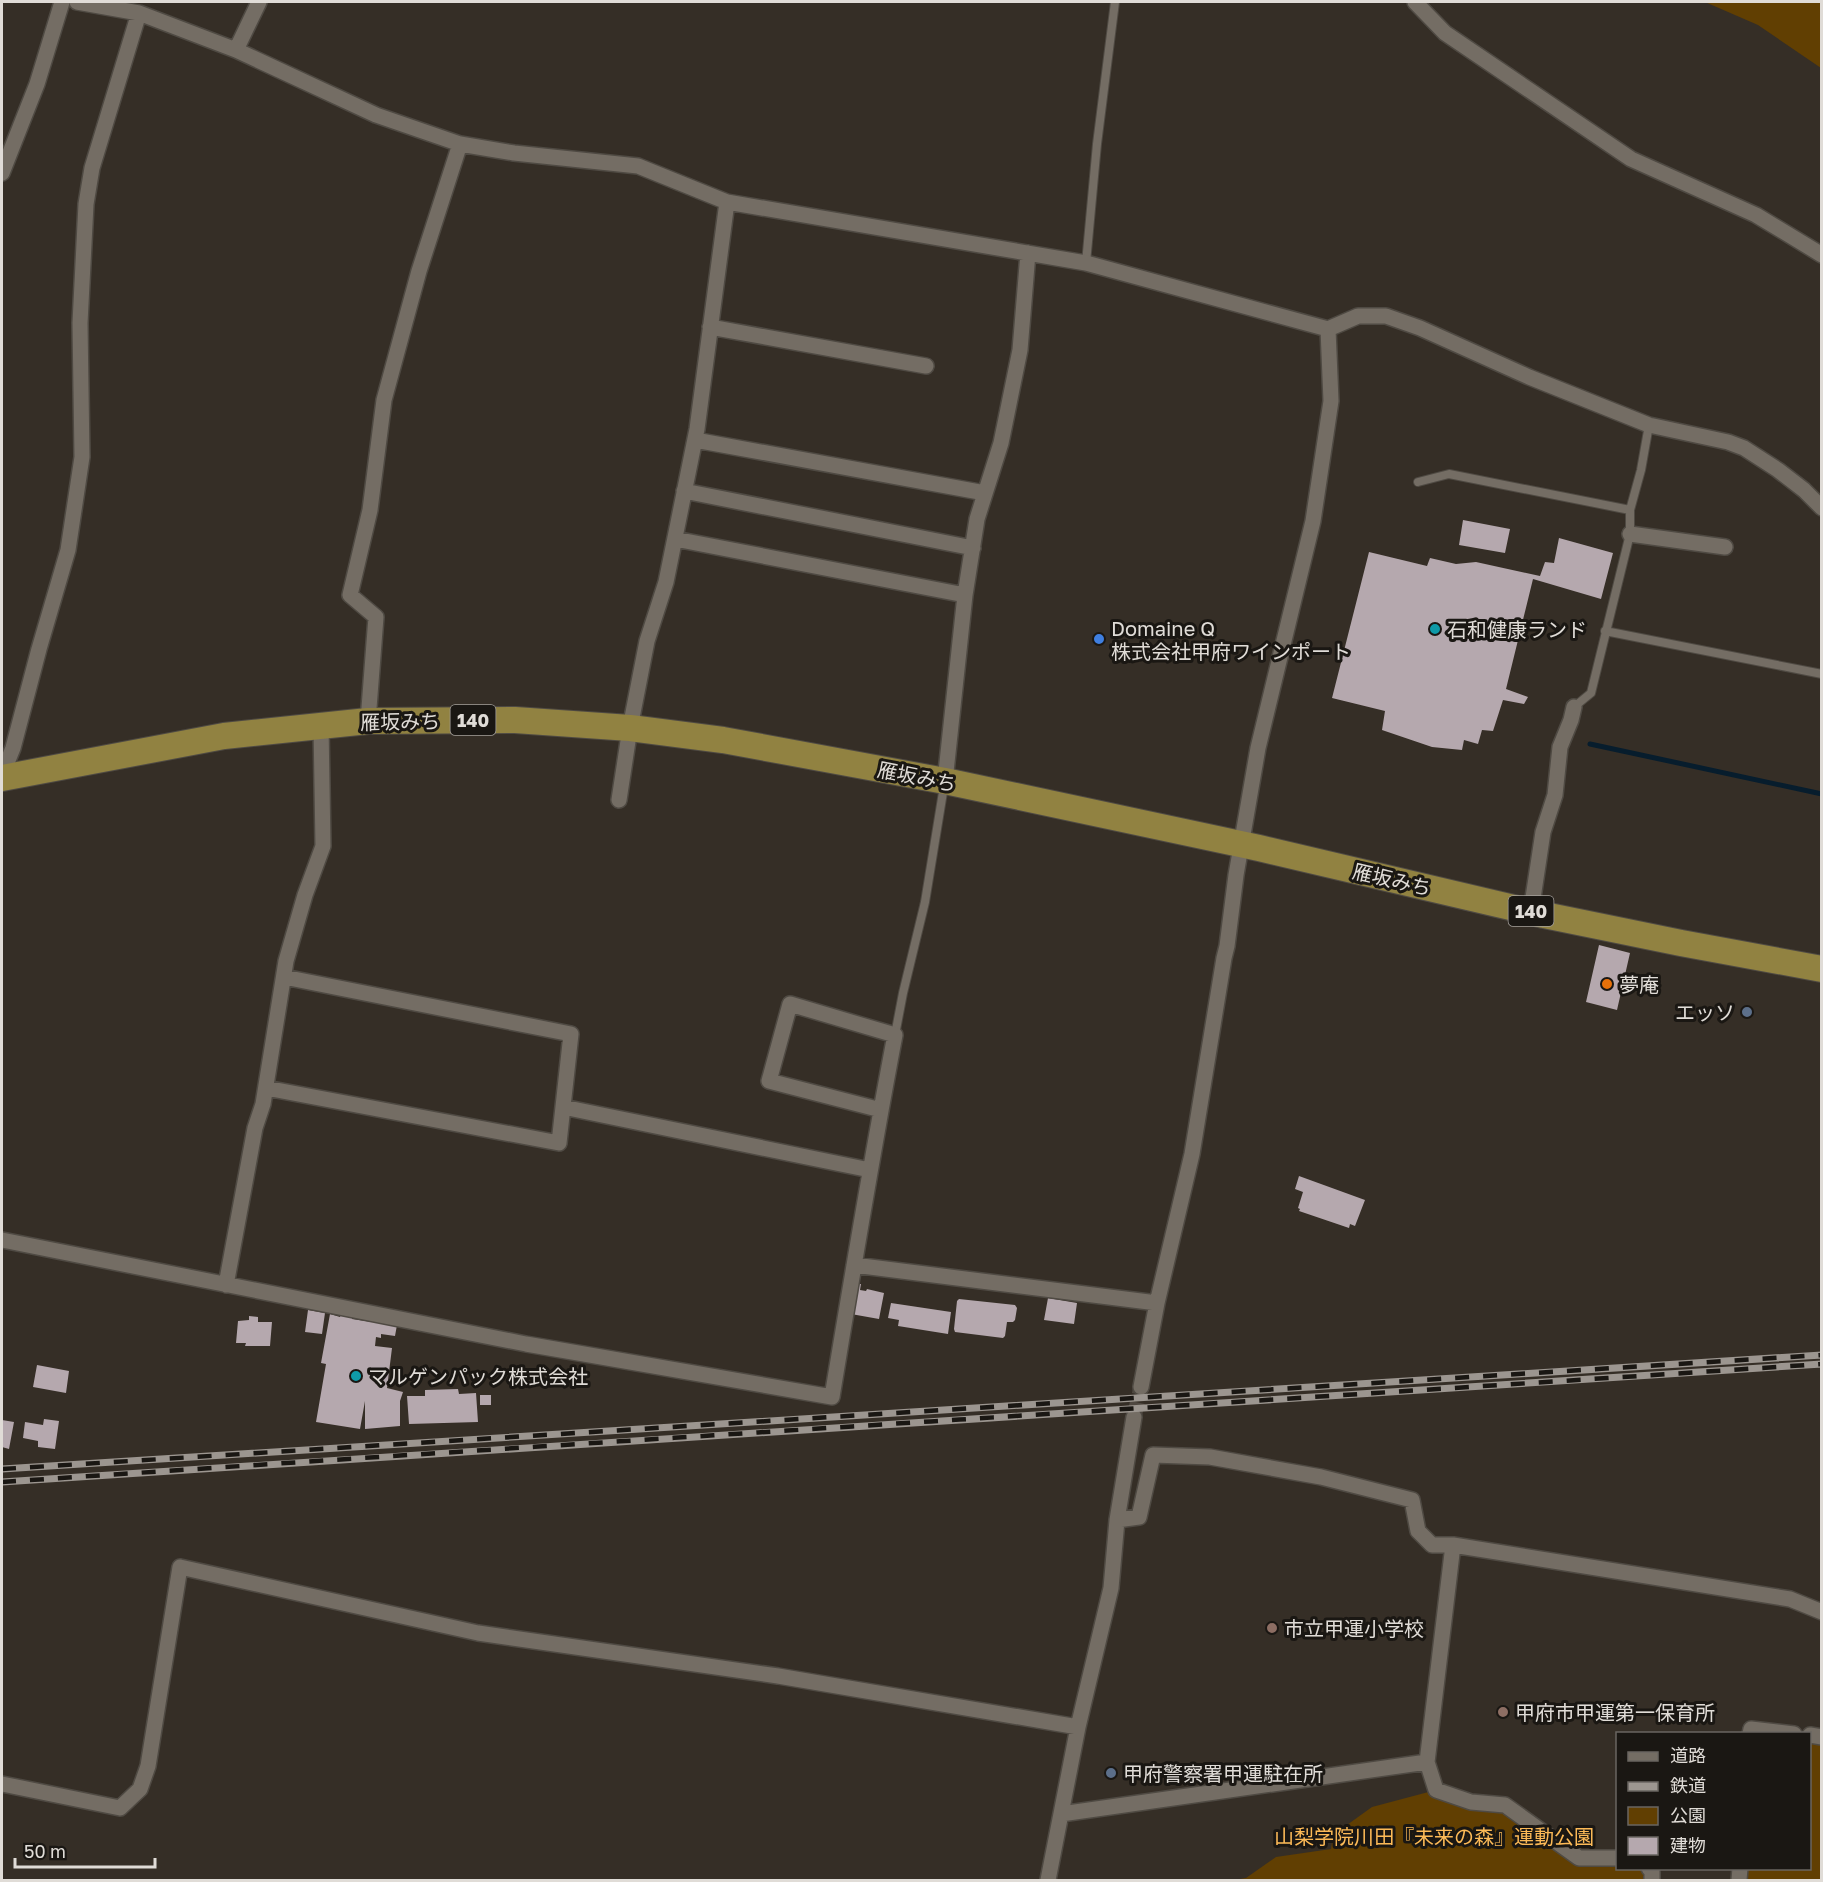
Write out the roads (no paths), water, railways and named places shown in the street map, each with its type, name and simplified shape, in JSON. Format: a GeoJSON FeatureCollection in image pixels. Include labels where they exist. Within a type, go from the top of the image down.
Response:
{"type":"FeatureCollection","features":[{"type":"Feature","properties":{"kind":"highway","name":"雁坂みち"},"geometry":{"type":"LineString","coordinates":[[2,776],[224,736],[368,721],[515,720],[630,728],[723,741],[945,781],[1242,845],[1531,911],[1681,943],[1821,969]]}},
{"type":"Feature","properties":{"kind":"street"},"geometry":{"type":"LineString","coordinates":[[2,172],[37,84],[62,2]]}},
{"type":"Feature","properties":{"kind":"street"},"geometry":{"type":"LineString","coordinates":[[77,2],[139,13],[236,50],[376,115],[460,144],[514,153],[638,166],[727,202],[1086,262],[1328,329],[1358,316],[1386,316],[1420,328],[1529,377],[1650,425],[1728,442],[1744,448],[1804,490],[1821,508]]}},
{"type":"Feature","properties":{"kind":"street"},"geometry":{"type":"LineString","coordinates":[[236,50],[259,2]]}},
{"type":"Feature","properties":{"kind":"street"},"geometry":{"type":"LineString","coordinates":[[1414,2],[1445,33],[1631,159],[1755,215],[1821,255]]}},
{"type":"Feature","properties":{"kind":"street"},"geometry":{"type":"LineString","coordinates":[[2,776],[13,748],[68,550],[82,457],[80,323],[86,204],[92,168],[139,13]]}},
{"type":"Feature","properties":{"kind":"street"},"geometry":{"type":"LineString","coordinates":[[368,721],[376,617],[350,595],[370,510],[384,399],[419,272],[460,144]]}},
{"type":"Feature","properties":{"kind":"street"},"geometry":{"type":"LineString","coordinates":[[620,800],[630,728],[647,640],[666,582],[694,440],[727,202]]}},
{"type":"Feature","properties":{"kind":"street"},"geometry":{"type":"LineString","coordinates":[[945,781],[977,519],[1001,443],[1020,350],[1028,253]]}},
{"type":"Feature","properties":{"kind":"street"},"geometry":{"type":"LineString","coordinates":[[710,327],[926,366]]}},
{"type":"Feature","properties":{"kind":"street"},"geometry":{"type":"LineString","coordinates":[[1140,1387],[1192,1154],[1258,748],[1313,521],[1331,401],[1328,329]]}},
{"type":"Feature","properties":{"kind":"street"},"geometry":{"type":"LineString","coordinates":[[694,440],[985,493]]}},
{"type":"Feature","properties":{"kind":"street"},"geometry":{"type":"LineString","coordinates":[[684,490],[973,548]]}},
{"type":"Feature","properties":{"kind":"street"},"geometry":{"type":"LineString","coordinates":[[1630,534],[1725,547]]}},
{"type":"Feature","properties":{"kind":"street"},"geometry":{"type":"LineString","coordinates":[[675,539],[966,595]]}},
{"type":"Feature","properties":{"kind":"street"},"geometry":{"type":"LineString","coordinates":[[1531,911],[1543,832],[1555,795],[1560,747],[1574,707]]}},
{"type":"Feature","properties":{"kind":"street"},"geometry":{"type":"LineString","coordinates":[[226,1285],[255,1128],[266,1088],[286,961],[305,895],[323,846],[321,725]]}},
{"type":"Feature","properties":{"kind":"street"},"geometry":{"type":"LineString","coordinates":[[266,1088],[559,1143],[571,1034],[284,977]]}},
{"type":"Feature","properties":{"kind":"street"},"geometry":{"type":"LineString","coordinates":[[2,1240],[526,1344],[831,1397],[895,1035],[790,1004],[769,1081],[881,1110]]}},
{"type":"Feature","properties":{"kind":"street"},"geometry":{"type":"LineString","coordinates":[[563,1107],[870,1170]]}},
{"type":"Feature","properties":{"kind":"street"},"geometry":{"type":"LineString","coordinates":[[854,1265],[1157,1303]]}},
{"type":"Feature","properties":{"kind":"street"},"geometry":{"type":"LineString","coordinates":[[1048,1881],[1078,1727],[1111,1588],[1117,1520],[1134,1418]]}},
{"type":"Feature","properties":{"kind":"street"},"geometry":{"type":"LineString","coordinates":[[1117,1520],[1139,1517],[1153,1455],[1210,1457],[1321,1477],[1412,1500],[1418,1531],[1432,1545],[1453,1545],[1790,1599],[1821,1612]]}},
{"type":"Feature","properties":{"kind":"street"},"geometry":{"type":"LineString","coordinates":[[1453,1545],[1427,1762],[1436,1790],[1471,1802],[1505,1805],[1580,1858],[1616,1858]]}},
{"type":"Feature","properties":{"kind":"street"},"geometry":{"type":"LineString","coordinates":[[2,1784],[120,1808],[140,1789],[148,1766],[180,1567],[478,1634],[735,1669],[1078,1727]]}},
{"type":"Feature","properties":{"kind":"street"},"geometry":{"type":"LineString","coordinates":[[1750,1732],[1751,1729],[1777,1732]]}},
{"type":"Feature","properties":{"kind":"street"},"geometry":{"type":"LineString","coordinates":[[1061,1814],[1427,1762]]}},
{"type":"Feature","properties":{"kind":"lane"},"geometry":{"type":"LineString","coordinates":[[1086,262],[1097,144],[1115,2]]}},
{"type":"Feature","properties":{"kind":"lane"},"geometry":{"type":"LineString","coordinates":[[1574,707],[1591,693],[1630,534],[1630,510],[1650,425]]}},
{"type":"Feature","properties":{"kind":"lane"},"geometry":{"type":"LineString","coordinates":[[1418,482],[1449,474],[1630,510]]}},
{"type":"Feature","properties":{"kind":"lane"},"geometry":{"type":"LineString","coordinates":[[1605,631],[1821,674]]}},
{"type":"Feature","properties":{"kind":"lane"},"geometry":{"type":"LineString","coordinates":[[895,1035],[925,902],[945,781]]}},
{"type":"Feature","properties":{"kind":"waterway"},"geometry":{"type":"LineString","coordinates":[[1590,744],[1822,794]]}},
{"type":"Feature","properties":{"kind":"tunnel"},"geometry":{"type":"LineString","coordinates":[[1134,1417],[1141,1387]]}},
{"type":"Feature","properties":{"kind":"railway"},"geometry":{"type":"LineString","coordinates":[[2,1469],[1822,1355]]}},
{"type":"Feature","properties":{"kind":"railway"},"geometry":{"type":"LineString","coordinates":[[2,1482],[1822,1364]]}},
{"type":"Feature","properties":{"kind":"place","name":"石和健康ランド"},"geometry":{"type":"Point","coordinates":[1435,629]}},
{"type":"Feature","properties":{"kind":"place","name":"Domaine Q 株式会社甲府ワインポート"},"geometry":{"type":"Point","coordinates":[1099,639]}},
{"type":"Feature","properties":{"kind":"place","name":"夢庵"},"geometry":{"type":"Point","coordinates":[1607,984]}},
{"type":"Feature","properties":{"kind":"place","name":"エッソ"},"geometry":{"type":"Point","coordinates":[1747,1012]}},
{"type":"Feature","properties":{"kind":"place","name":"マルゲンパック株式会社"},"geometry":{"type":"Point","coordinates":[356,1376]}},
{"type":"Feature","properties":{"kind":"place","name":"市立甲運小学校"},"geometry":{"type":"Point","coordinates":[1272,1628]}},
{"type":"Feature","properties":{"kind":"place","name":"甲府市甲運第一保育所"},"geometry":{"type":"Point","coordinates":[1503,1712]}},
{"type":"Feature","properties":{"kind":"place","name":"甲府警察署甲運駐在所"},"geometry":{"type":"Point","coordinates":[1111,1773]}},
{"type":"Feature","properties":{"kind":"park label","name":"山梨学院川田『未来の森』運動公園"},"geometry":{"type":"Point","coordinates":[1434,1836]}}]}
